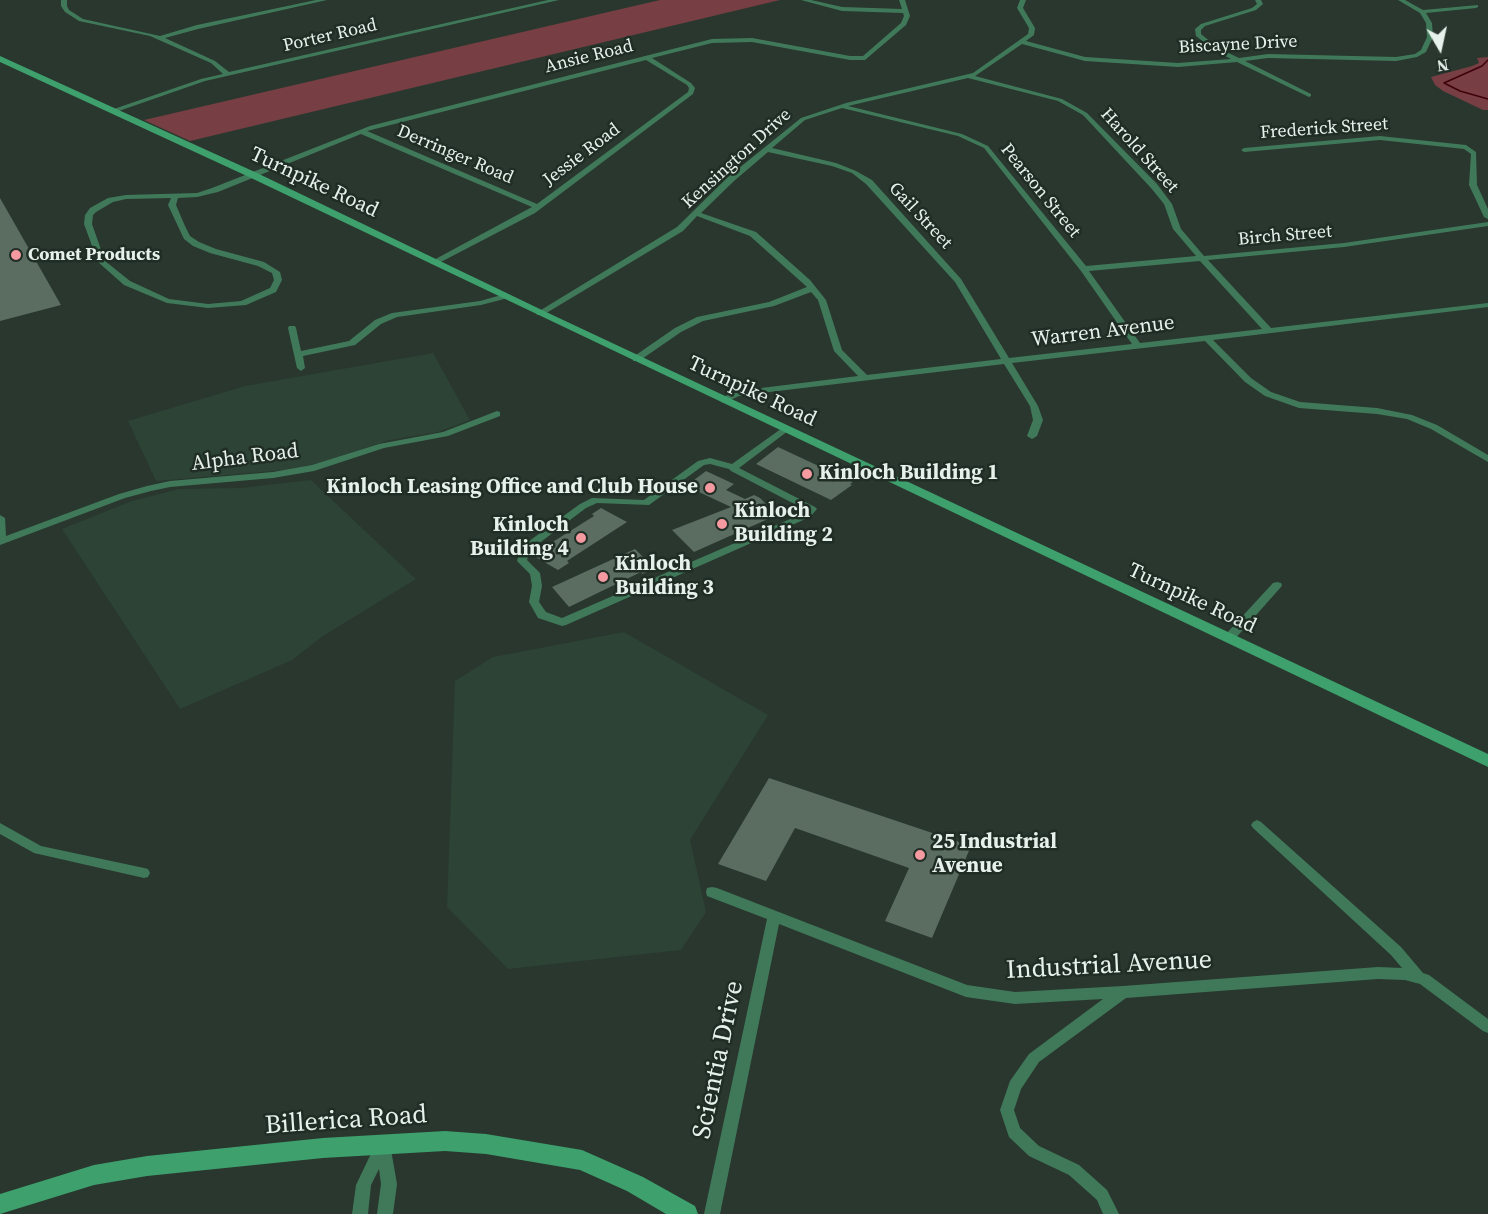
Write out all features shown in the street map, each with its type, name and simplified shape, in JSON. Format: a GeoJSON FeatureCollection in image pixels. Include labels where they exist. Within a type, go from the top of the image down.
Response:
{"type":"FeatureCollection","features":[{"type":"Feature","properties":{"kind":"main road","name":"Turnpike Road"},"geometry":{"type":"LineString","coordinates":[[0,59],[253,175],[1488,761]]}},
{"type":"Feature","properties":{"kind":"main road","name":"Billerica Road"},"geometry":{"type":"LineString","coordinates":[[0,1205],[94,1175],[147,1166],[383,1144],[445,1142],[486,1144],[582,1160],[635,1184],[687,1214]]}},
{"type":"Feature","properties":{"kind":"street"},"geometry":{"type":"LineString","coordinates":[[64,0],[67,11],[81,20],[140,31],[160,38],[213,62],[227,74]]}},
{"type":"Feature","properties":{"kind":"street"},"geometry":{"type":"LineString","coordinates":[[160,38],[197,27],[324,0]]}},
{"type":"Feature","properties":{"kind":"street","name":"Porter Road"},"geometry":{"type":"LineString","coordinates":[[113,111],[181,86],[227,74],[556,0]]}},
{"type":"Feature","properties":{"kind":"street"},"geometry":{"type":"LineString","coordinates":[[804,0],[842,9],[906,11],[902,0]]}},
{"type":"Feature","properties":{"kind":"street"},"geometry":{"type":"LineString","coordinates":[[1022,42],[1029,37],[1032,30],[1020,8],[1023,0]]}},
{"type":"Feature","properties":{"kind":"street"},"geometry":{"type":"LineString","coordinates":[[1258,0],[1260,4],[1254,9],[1205,24],[1198,30],[1198,35],[1203,41],[1236,60],[1309,95]]}},
{"type":"Feature","properties":{"kind":"street"},"geometry":{"type":"LineString","coordinates":[[1401,0],[1422,12],[1476,6]]}},
{"type":"Feature","properties":{"kind":"street","name":"Ansie Road"},"geometry":{"type":"LineString","coordinates":[[175,196],[172,206],[187,237],[202,248],[261,264],[274,270],[278,280],[273,290],[236,304],[189,305],[167,301],[117,276],[105,266],[95,249],[88,224],[89,215],[93,210],[111,200],[126,196],[175,196],[206,193],[360,131],[712,41],[738,39],[850,58],[863,58],[871,55],[904,24],[907,18],[906,11]]}},
{"type":"Feature","properties":{"kind":"street","name":"Biscayne Drive"},"geometry":{"type":"LineString","coordinates":[[1022,42],[1070,56],[1189,65],[1283,56],[1384,60],[1417,55],[1427,48],[1430,37],[1429,23],[1422,12]]}},
{"type":"Feature","properties":{"kind":"street","name":"Kensington Drive"},"geometry":{"type":"LineString","coordinates":[[540,313],[662,242],[697,214],[731,179],[803,119],[841,106],[969,76],[1022,42]]}},
{"type":"Feature","properties":{"kind":"street","name":"Jessie Road"},"geometry":{"type":"LineString","coordinates":[[434,262],[538,207],[691,93],[692,88],[689,84],[648,58]]}},
{"type":"Feature","properties":{"kind":"street","name":"Harold Street"},"geometry":{"type":"LineString","coordinates":[[969,76],[1060,100],[1085,114],[1155,186],[1168,204],[1177,229],[1269,331]]}},
{"type":"Feature","properties":{"kind":"street","name":"Pearson Street"},"geometry":{"type":"LineString","coordinates":[[841,106],[960,135],[980,143],[990,151],[1084,269],[1138,346]]}},
{"type":"Feature","properties":{"kind":"street","name":"Derringer Road"},"geometry":{"type":"LineString","coordinates":[[360,131],[538,207]]}},
{"type":"Feature","properties":{"kind":"street","name":"Frederick Street"},"geometry":{"type":"LineString","coordinates":[[1244,150],[1386,138],[1458,145],[1474,153],[1473,185],[1488,217]]}},
{"type":"Feature","properties":{"kind":"street","name":"Gail Street"},"geometry":{"type":"LineString","coordinates":[[766,149],[839,166],[866,180],[948,268],[1009,362],[1038,415],[1032,436]]}},
{"type":"Feature","properties":{"kind":"street"},"geometry":{"type":"LineString","coordinates":[[697,214],[753,234],[813,288],[822,300],[838,351],[865,378]]}},
{"type":"Feature","properties":{"kind":"street","name":"Birch Street"},"geometry":{"type":"LineString","coordinates":[[1084,269],[1344,245],[1488,224]]}},
{"type":"Feature","properties":{"kind":"street"},"geometry":{"type":"LineString","coordinates":[[636,358],[678,330],[700,319],[771,304],[813,288]]}},
{"type":"Feature","properties":{"kind":"street"},"geometry":{"type":"LineString","coordinates":[[298,354],[352,343],[380,321],[404,313],[476,304],[505,296]]}},
{"type":"Feature","properties":{"kind":"street","name":"Warren Avenue"},"geometry":{"type":"LineString","coordinates":[[724,400],[747,392],[1488,305]]}},
{"type":"Feature","properties":{"kind":"street"},"geometry":{"type":"LineString","coordinates":[[292,328],[301,368]]}},
{"type":"Feature","properties":{"kind":"street"},"geometry":{"type":"LineString","coordinates":[[1207,338],[1248,380],[1268,394],[1299,405],[1377,411],[1409,417],[1434,427],[1488,459]]}},
{"type":"Feature","properties":{"kind":"street","name":"Alpha Road"},"geometry":{"type":"LineString","coordinates":[[0,542],[148,489],[170,484],[273,475],[314,468],[382,446],[446,434],[496,414]]}},
{"type":"Feature","properties":{"kind":"street"},"geometry":{"type":"LineString","coordinates":[[734,467],[785,429]]}},
{"type":"Feature","properties":{"kind":"street"},"geometry":{"type":"LineString","coordinates":[[710,461],[734,467],[734,470],[812,509],[807,515],[562,621],[542,615],[534,602],[537,586],[535,573],[522,561],[525,549],[583,506],[595,500],[646,503],[702,463],[710,461]]}},
{"type":"Feature","properties":{"kind":"street"},"geometry":{"type":"LineString","coordinates":[[0,518],[2,532],[0,542]]}},
{"type":"Feature","properties":{"kind":"street"},"geometry":{"type":"LineString","coordinates":[[1229,638],[1276,585]]}},
{"type":"Feature","properties":{"kind":"street","name":"Industrial Avenue"},"geometry":{"type":"LineString","coordinates":[[1257,825],[1396,951],[1419,978],[1471,1012],[1488,1027]]}},
{"type":"Feature","properties":{"kind":"street"},"geometry":{"type":"LineString","coordinates":[[0,828],[38,850],[144,873]]}},
{"type":"Feature","properties":{"kind":"street","name":"Industrial Avenue"},"geometry":{"type":"LineString","coordinates":[[712,892],[966,991],[1015,998],[1378,973],[1405,974],[1419,978]]}},
{"type":"Feature","properties":{"kind":"street","name":"Scientia Drive"},"geometry":{"type":"LineString","coordinates":[[712,1214],[774,916]]}},
{"type":"Feature","properties":{"kind":"street"},"geometry":{"type":"LineString","coordinates":[[1111,1214],[1102,1195],[1074,1170],[1034,1151],[1014,1132],[1007,1110],[1015,1086],[1035,1058],[1124,992]]}},
{"type":"Feature","properties":{"kind":"street"},"geometry":{"type":"LineString","coordinates":[[360,1214],[364,1185],[383,1144]]}},
{"type":"Feature","properties":{"kind":"street"},"geometry":{"type":"LineString","coordinates":[[383,1144],[389,1184],[385,1214]]}},
{"type":"Feature","properties":{"kind":"shaded area"},"geometry":{"type":"Polygon","coordinates":[[[660,0],[780,0],[190,141],[144,120],[660,0]]]}},
{"type":"Feature","properties":{"kind":"shaded area"},"geometry":{"type":"Polygon","coordinates":[[[1488,57],[1488,110],[1483,110],[1443,91],[1435,85],[1431,77],[1472,66],[1479,63],[1477,58],[1488,57]]]}},
{"type":"Feature","properties":{"kind":"shaded area"},"geometry":{"type":"Polygon","coordinates":[[[433,353],[470,420],[438,432],[390,440],[319,463],[286,470],[156,481],[128,421],[245,386],[433,353]]]}},
{"type":"Feature","properties":{"kind":"shaded area"},"geometry":{"type":"Polygon","coordinates":[[[311,480],[416,579],[323,636],[292,660],[180,709],[62,529],[132,501],[179,489],[241,488],[311,480]]]}},
{"type":"Feature","properties":{"kind":"shaded area"},"geometry":{"type":"Polygon","coordinates":[[[624,632],[768,715],[690,840],[706,912],[681,950],[508,969],[447,907],[455,681],[493,657],[624,632]]]}},
{"type":"Feature","properties":{"kind":"building","name":"Comet Products"},"geometry":{"type":"Polygon","coordinates":[[[0,198],[61,305],[0,321],[0,198]]]}},
{"type":"Feature","properties":{"kind":"building","name":"Kinloch Building 1"},"geometry":{"type":"Polygon","coordinates":[[[778,447],[853,482],[850,484],[852,485],[831,500],[756,464],[778,447]]]}},
{"type":"Feature","properties":{"kind":"building","name":"Kinloch Building 2"},"geometry":{"type":"Polygon","coordinates":[[[706,471],[734,484],[726,490],[745,499],[754,495],[777,515],[694,552],[672,530],[731,507],[686,486],[706,471]]]}},
{"type":"Feature","properties":{"kind":"building","name":"Kinloch Building 4"},"geometry":{"type":"Polygon","coordinates":[[[601,508],[627,522],[567,561],[569,563],[558,570],[532,555],[594,516],[592,514],[601,508]]]}},
{"type":"Feature","properties":{"kind":"building","name":"Kinloch Building 3"},"geometry":{"type":"Polygon","coordinates":[[[635,549],[655,569],[642,574],[641,572],[569,607],[552,587],[635,549]]]}},
{"type":"Feature","properties":{"kind":"building","name":"25 Industrial Avenue"},"geometry":{"type":"Polygon","coordinates":[[[769,778],[971,846],[932,938],[885,921],[909,868],[795,828],[766,881],[718,864],[769,778]]]}},
{"type":"Feature","properties":{"kind":"waterway"},"geometry":{"type":"LineString","coordinates":[[1488,60],[1482,66],[1444,83],[1460,91],[1488,99]]}},
{"type":"Feature","properties":{"kind":"place","name":"Comet Products"},"geometry":{"type":"Point","coordinates":[16,255]}},
{"type":"Feature","properties":{"kind":"place","name":"Kinloch Building 1"},"geometry":{"type":"Point","coordinates":[807,474]}},
{"type":"Feature","properties":{"kind":"place","name":"Kinloch Leasing Office and Club House"},"geometry":{"type":"Point","coordinates":[710,488]}},
{"type":"Feature","properties":{"kind":"place","name":"Kinloch Building 2"},"geometry":{"type":"Point","coordinates":[722,524]}},
{"type":"Feature","properties":{"kind":"place","name":"Kinloch Building 4"},"geometry":{"type":"Point","coordinates":[581,538]}},
{"type":"Feature","properties":{"kind":"place","name":"Kinloch Building 3"},"geometry":{"type":"Point","coordinates":[603,577]}},
{"type":"Feature","properties":{"kind":"place","name":"25 Industrial Avenue"},"geometry":{"type":"Point","coordinates":[920,855]}}]}
